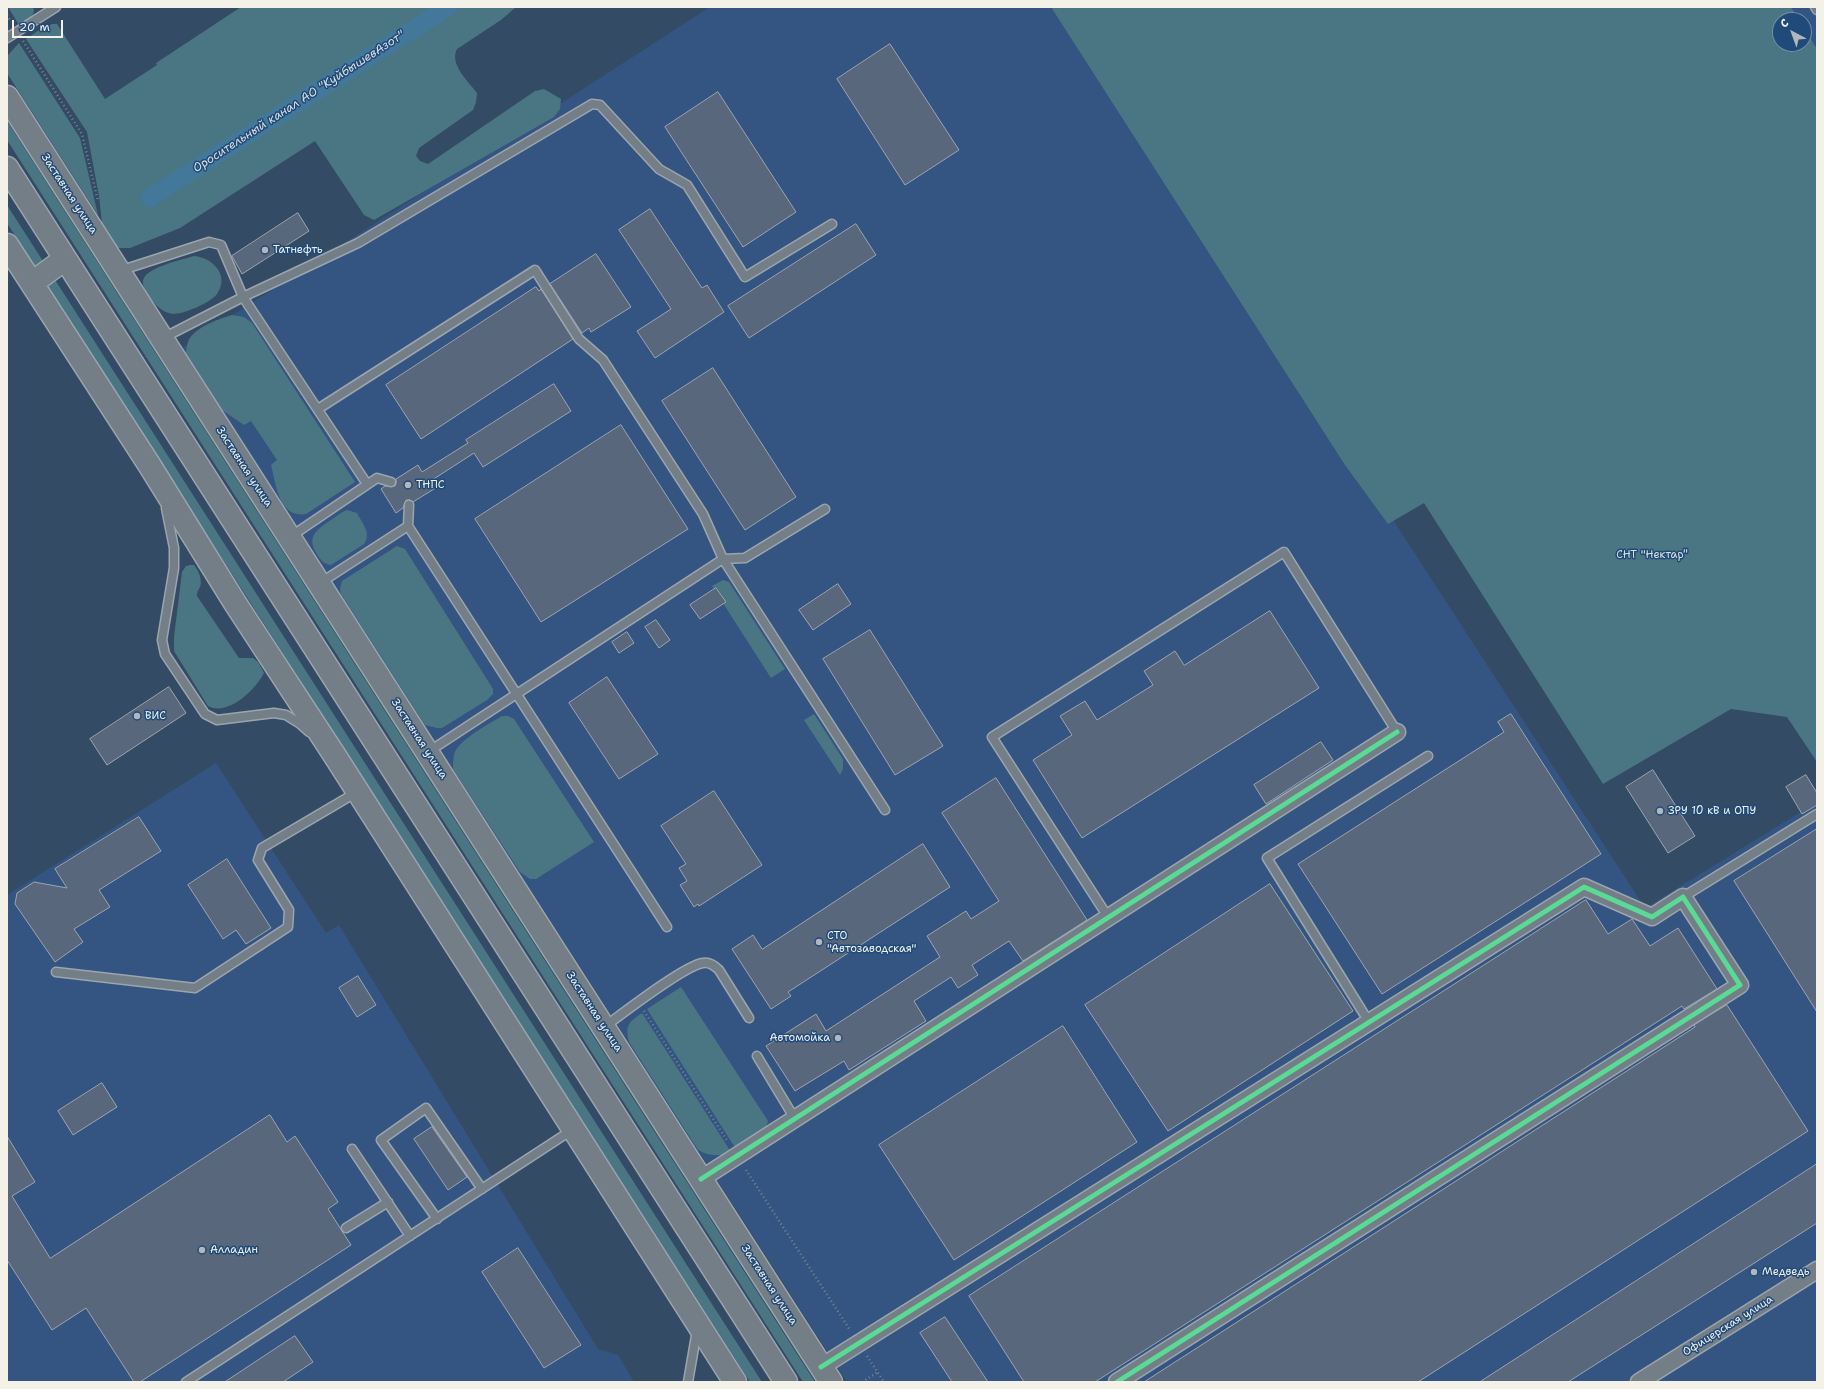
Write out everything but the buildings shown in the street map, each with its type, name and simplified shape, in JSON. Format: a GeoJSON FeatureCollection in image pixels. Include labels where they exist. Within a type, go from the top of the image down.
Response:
{"type":"FeatureCollection","features":[{"type":"Feature","properties":{"kind":"main road","name":"Заставная улица"},"geometry":{"type":"LineString","coordinates":[[7,97],[826,1374]]}},
{"type":"Feature","properties":{"kind":"main road"},"geometry":{"type":"LineString","coordinates":[[7,168],[786,1382]]}},
{"type":"Feature","properties":{"kind":"main road"},"geometry":{"type":"LineString","coordinates":[[7,245],[150,466],[235,603],[358,791],[572,1130],[735,1382]]}},
{"type":"Feature","properties":{"kind":"main road"},"geometry":{"type":"LineString","coordinates":[[32,283],[65,259]]}},
{"type":"Feature","properties":{"kind":"street"},"geometry":{"type":"LineString","coordinates":[[701,1179],[1396,732]]}},
{"type":"Feature","properties":{"kind":"street"},"geometry":{"type":"LineString","coordinates":[[826,1374],[858,1343],[1584,887],[1652,917],[1683,897],[1740,985],[1117,1382]]}},
{"type":"Feature","properties":{"kind":"street","name":"Офицерская улица"},"geometry":{"type":"LineString","coordinates":[[1639,1382],[1817,1270]]}},
{"type":"Feature","properties":{"kind":"lane"},"geometry":{"type":"LineString","coordinates":[[7,38],[56,7]]}},
{"type":"Feature","properties":{"kind":"lane"},"geometry":{"type":"LineString","coordinates":[[162,339],[243,297],[358,243],[592,104],[600,105],[659,168],[687,185],[745,277],[832,224]]}},
{"type":"Feature","properties":{"kind":"lane"},"geometry":{"type":"LineString","coordinates":[[119,271],[209,242],[215,242],[221,245],[243,297],[367,484]]}},
{"type":"Feature","properties":{"kind":"lane"},"geometry":{"type":"LineString","coordinates":[[318,409],[535,270],[579,339],[603,360],[703,514],[723,559],[885,810]]}},
{"type":"Feature","properties":{"kind":"lane"},"geometry":{"type":"LineString","coordinates":[[150,466],[168,514],[174,548],[174,568],[162,640],[165,654],[205,714],[217,720],[274,713],[286,715],[299,723],[335,756]]}},
{"type":"Feature","properties":{"kind":"lane"},"geometry":{"type":"LineString","coordinates":[[290,537],[376,478],[391,482]]}},
{"type":"Feature","properties":{"kind":"lane"},"geometry":{"type":"LineString","coordinates":[[409,505],[408,526],[667,927]]}},
{"type":"Feature","properties":{"kind":"lane"},"geometry":{"type":"LineString","coordinates":[[427,752],[723,559],[745,558],[825,509]]}},
{"type":"Feature","properties":{"kind":"lane"},"geometry":{"type":"LineString","coordinates":[[319,584],[408,526]]}},
{"type":"Feature","properties":{"kind":"lane"},"geometry":{"type":"LineString","coordinates":[[1108,918],[992,737],[1284,552],[1396,732]]}},
{"type":"Feature","properties":{"kind":"lane"},"geometry":{"type":"LineString","coordinates":[[1369,1022],[1266,858],[1428,756]]}},
{"type":"Feature","properties":{"kind":"lane"},"geometry":{"type":"LineString","coordinates":[[56,972],[195,988],[288,927],[289,910],[258,860],[262,848],[358,791]]}},
{"type":"Feature","properties":{"kind":"lane"},"geometry":{"type":"LineString","coordinates":[[1683,897],[1817,814]]}},
{"type":"Feature","properties":{"kind":"lane"},"geometry":{"type":"LineString","coordinates":[[604,1027],[685,971],[703,963],[712,965],[719,970],[749,1018]]}},
{"type":"Feature","properties":{"kind":"lane"},"geometry":{"type":"LineString","coordinates":[[757,1056],[795,1119]]}},
{"type":"Feature","properties":{"kind":"lane"},"geometry":{"type":"LineString","coordinates":[[437,1218],[381,1140],[426,1108],[482,1189]]}},
{"type":"Feature","properties":{"kind":"lane"},"geometry":{"type":"LineString","coordinates":[[186,1382],[572,1130]]}},
{"type":"Feature","properties":{"kind":"lane"},"geometry":{"type":"LineString","coordinates":[[352,1149],[410,1236]]}},
{"type":"Feature","properties":{"kind":"lane"},"geometry":{"type":"LineString","coordinates":[[346,1228],[388,1202]]}},
{"type":"Feature","properties":{"kind":"lane"},"geometry":{"type":"LineString","coordinates":[[688,1382],[698,1324]]}},
{"type":"Feature","properties":{"kind":"path"},"geometry":{"type":"LineString","coordinates":[[7,15],[82,134],[98,202]]}},
{"type":"Feature","properties":{"kind":"path"},"geometry":{"type":"LineString","coordinates":[[639,1003],[884,1382]]}},
{"type":"Feature","properties":{"kind":"path"},"geometry":{"type":"LineString","coordinates":[[862,1382],[878,1372]]}},
{"type":"Feature","properties":{"kind":"shaded area"},"geometry":{"type":"Polygon","coordinates":[[[710,7],[1060,7],[1645,908],[1817,802],[1817,1382],[847,1382],[182,348],[710,7]]]}},
{"type":"Feature","properties":{"kind":"shaded area"},"geometry":{"type":"Polygon","coordinates":[[[1791,7],[1817,7],[1817,49],[1812,41],[1812,12],[1794,12],[1791,7]]]}},
{"type":"Feature","properties":{"kind":"shaded area"},"geometry":{"type":"Polygon","coordinates":[[[216,763],[326,933],[339,925],[598,1349],[618,1355],[634,1382],[7,1382],[7,895],[216,763]]]}},
{"type":"Feature","properties":{"kind":"green space"},"geometry":{"type":"Polygon","coordinates":[[[8,7],[33,7],[34,11],[32,17],[19,25],[8,7]]]}},
{"type":"Feature","properties":{"kind":"green space"},"geometry":{"type":"Polygon","coordinates":[[[241,7],[516,7],[501,20],[457,49],[455,61],[465,78],[477,93],[476,102],[473,110],[419,148],[416,156],[420,161],[428,164],[535,91],[544,89],[561,99],[560,109],[554,117],[374,220],[364,215],[315,141],[180,228],[130,248],[117,248],[102,223],[99,196],[87,132],[26,39],[48,24],[57,24],[105,99],[157,65],[156,63],[241,7]]]}},
{"type":"Feature","properties":{"kind":"green space","name":"СНТ \"Нектар\""},"geometry":{"type":"Polygon","coordinates":[[[1051,7],[1791,7],[1794,12],[1772,12],[1772,52],[1812,52],[1812,41],[1817,49],[1817,762],[1787,717],[1731,709],[1603,784],[1424,503],[1388,524],[1345,465],[1051,7]]]}},
{"type":"Feature","properties":{"kind":"green space"},"geometry":{"type":"Polygon","coordinates":[[[19,43],[80,138],[98,215],[7,73],[8,55],[19,43]]]}},
{"type":"Feature","properties":{"kind":"green space"},"geometry":{"type":"Polygon","coordinates":[[[7,121],[815,1382],[803,1382],[7,140],[7,121]]]}},
{"type":"Feature","properties":{"kind":"green space"},"geometry":{"type":"Polygon","coordinates":[[[7,205],[762,1382],[750,1382],[7,223],[7,205]]]}},
{"type":"Feature","properties":{"kind":"green space"},"geometry":{"type":"Polygon","coordinates":[[[194,256],[207,260],[218,269],[222,280],[221,287],[217,294],[209,301],[184,312],[173,314],[163,311],[153,302],[146,291],[143,285],[144,278],[148,273],[163,265],[194,256]]]}},
{"type":"Feature","properties":{"kind":"green space"},"geometry":{"type":"Polygon","coordinates":[[[232,315],[244,317],[252,323],[355,482],[306,514],[297,514],[284,506],[277,490],[271,465],[277,460],[251,421],[244,425],[222,410],[186,353],[189,340],[198,330],[232,315]]]}},
{"type":"Feature","properties":{"kind":"green space"},"geometry":{"type":"Polygon","coordinates":[[[347,510],[357,513],[367,532],[366,540],[364,544],[331,565],[326,564],[317,554],[312,543],[314,534],[321,527],[347,510]]]}},
{"type":"Feature","properties":{"kind":"green space"},"geometry":{"type":"Polygon","coordinates":[[[397,546],[405,549],[493,689],[493,694],[487,700],[442,728],[425,725],[341,594],[340,589],[342,581],[397,546]]]}},
{"type":"Feature","properties":{"kind":"green space"},"geometry":{"type":"Polygon","coordinates":[[[194,565],[200,578],[201,584],[197,592],[197,596],[239,658],[253,658],[258,662],[264,673],[255,686],[240,700],[224,708],[208,706],[174,651],[174,637],[182,572],[186,566],[194,565]]]}},
{"type":"Feature","properties":{"kind":"green space"},"geometry":{"type":"Polygon","coordinates":[[[723,580],[729,582],[785,669],[771,678],[712,586],[723,580]]]}},
{"type":"Feature","properties":{"kind":"green space"},"geometry":{"type":"Polygon","coordinates":[[[814,714],[843,759],[843,769],[840,775],[804,720],[814,714]]]}},
{"type":"Feature","properties":{"kind":"green space"},"geometry":{"type":"Polygon","coordinates":[[[502,716],[508,716],[514,719],[594,842],[536,879],[530,879],[520,872],[453,769],[454,754],[460,745],[477,731],[502,716]]]}},
{"type":"Feature","properties":{"kind":"green space"},"geometry":{"type":"Polygon","coordinates":[[[681,987],[768,1121],[766,1128],[739,1146],[734,1146],[647,1009],[681,987]]]}},
{"type":"Feature","properties":{"kind":"green space"},"geometry":{"type":"Polygon","coordinates":[[[642,1013],[731,1152],[723,1155],[714,1155],[706,1154],[698,1150],[629,1042],[627,1032],[629,1025],[642,1013]]]}},
{"type":"Feature","properties":{"kind":"waterway","name":"Оросительный канал АО \"КуйбышевАзот\""},"geometry":{"type":"LineString","coordinates":[[150,198],[448,7]]}},
{"type":"Feature","properties":{"kind":"cycle path"},"geometry":{"type":"LineString","coordinates":[[701,1179],[1397,732]]}},
{"type":"Feature","properties":{"kind":"cycle path"},"geometry":{"type":"LineString","coordinates":[[821,1367],[1584,887],[1652,917],[1683,897],[1740,985],[1117,1382]]}},
{"type":"Feature","properties":{"kind":"place","name":"Татнефть"},"geometry":{"type":"Point","coordinates":[265,250]}},
{"type":"Feature","properties":{"kind":"place","name":"ТНПС"},"geometry":{"type":"Point","coordinates":[408,485]}},
{"type":"Feature","properties":{"kind":"place","name":"ВИС"},"geometry":{"type":"Point","coordinates":[137,716]}},
{"type":"Feature","properties":{"kind":"place","name":"ЗРУ 10 кВ и ОПУ"},"geometry":{"type":"Point","coordinates":[1660,811]}},
{"type":"Feature","properties":{"kind":"place","name":"СТО \"Автозаводская\""},"geometry":{"type":"Point","coordinates":[819,942]}},
{"type":"Feature","properties":{"kind":"place","name":"Автомойка"},"geometry":{"type":"Point","coordinates":[838,1038]}},
{"type":"Feature","properties":{"kind":"place","name":"Алладин"},"geometry":{"type":"Point","coordinates":[202,1250]}},
{"type":"Feature","properties":{"kind":"place","name":"Медведь"},"geometry":{"type":"Point","coordinates":[1754,1272]}}]}
